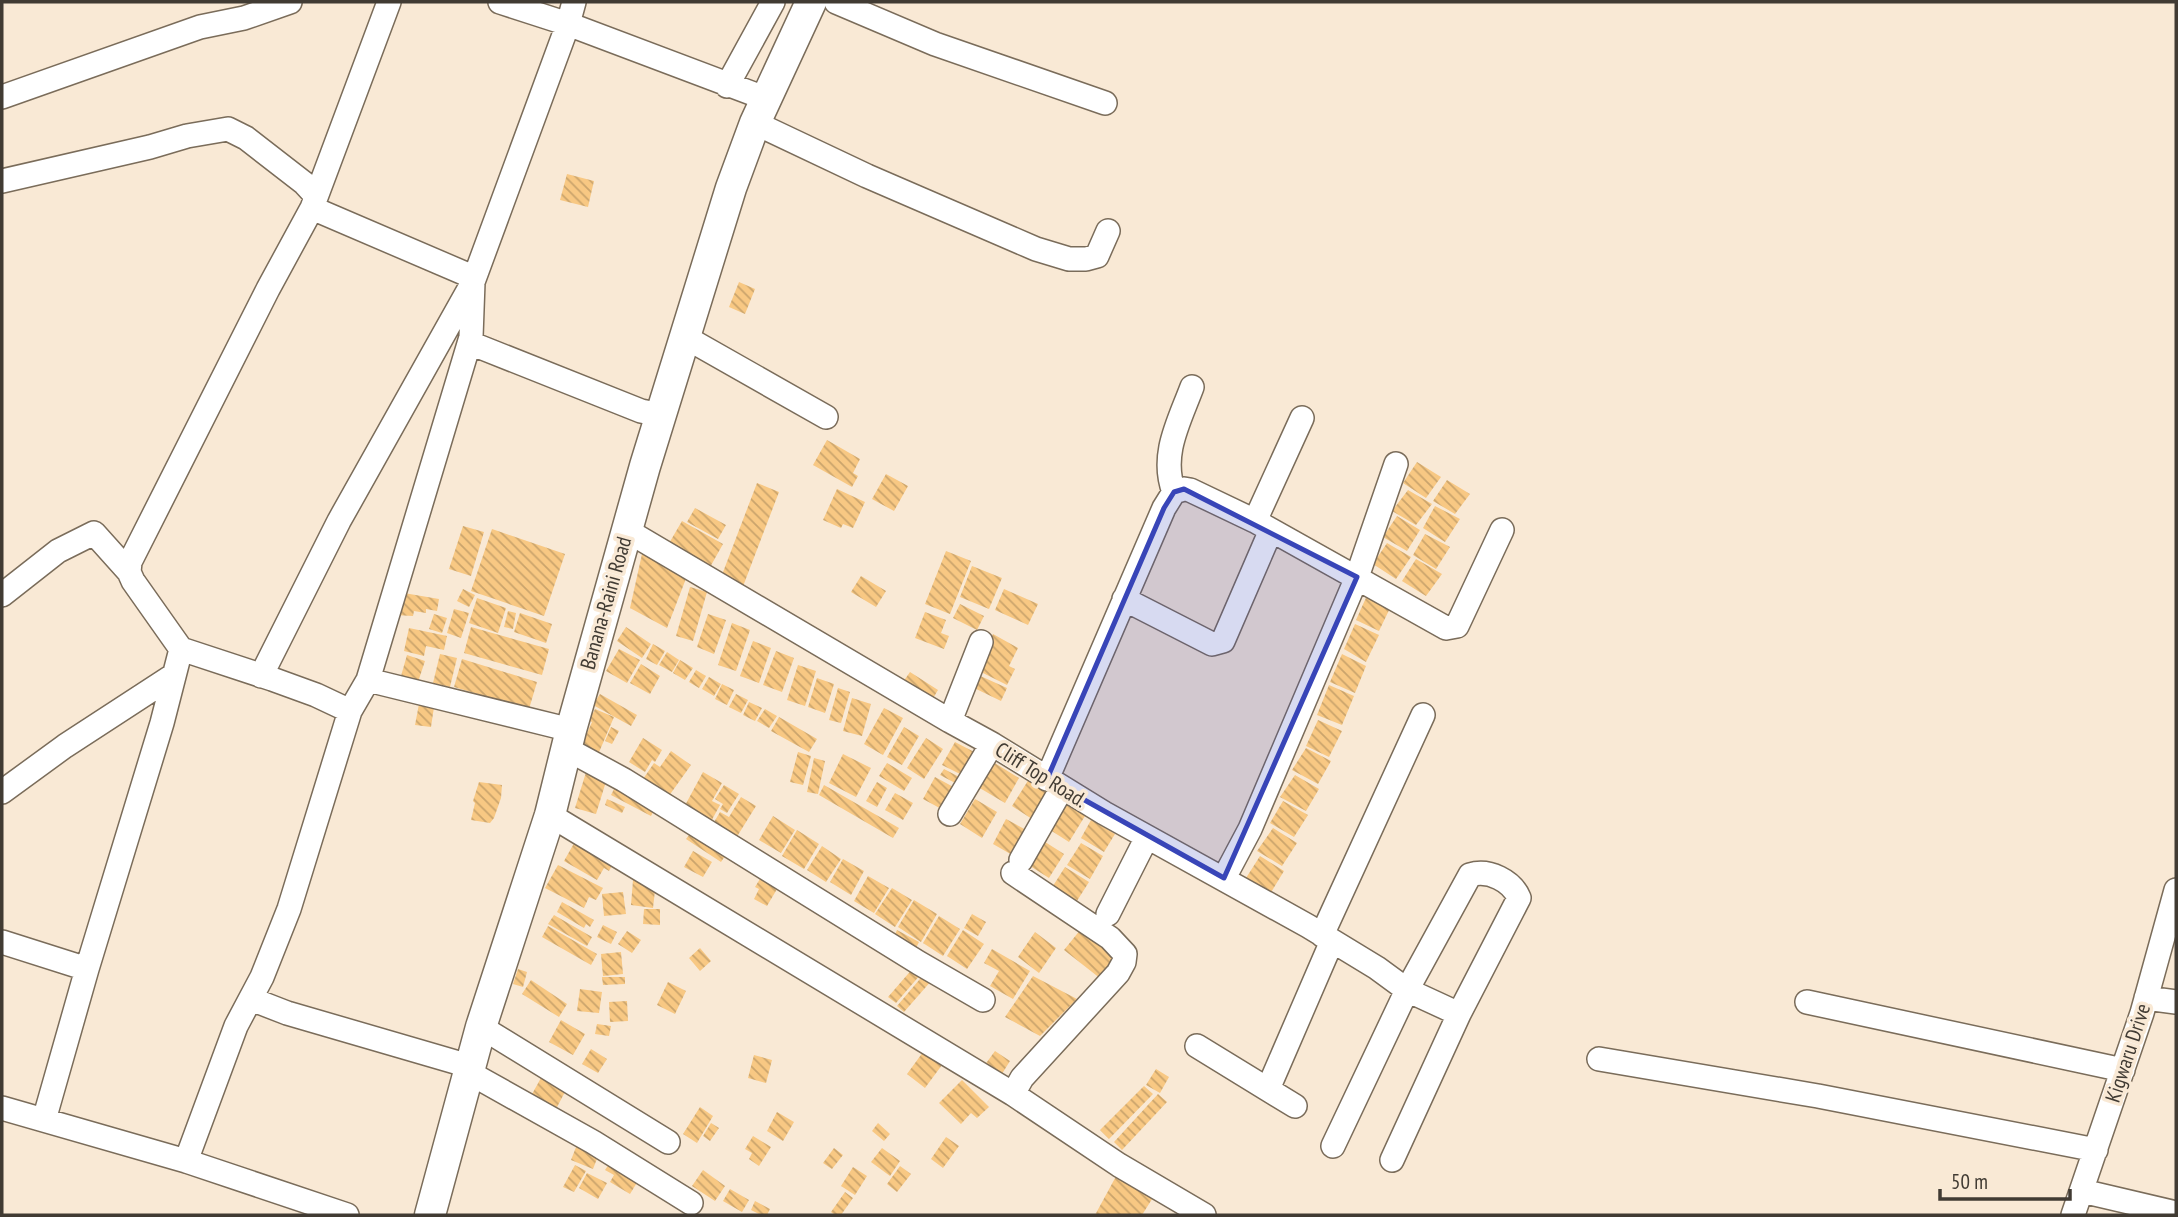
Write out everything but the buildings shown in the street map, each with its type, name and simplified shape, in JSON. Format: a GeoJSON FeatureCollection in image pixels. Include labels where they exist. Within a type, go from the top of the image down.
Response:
{"type":"FeatureCollection","features":[{"type":"Feature","properties":{"kind":"main road","name":"Banana-Raini Road"},"geometry":{"type":"LineString","coordinates":[[430,1215],[481,1027],[550,815],[626,530],[731,188],[761,111],[811,2]]}},
{"type":"Feature","properties":{"kind":"street"},"geometry":{"type":"LineString","coordinates":[[2,97],[200,27],[244,18],[290,2]]}},
{"type":"Feature","properties":{"kind":"street"},"geometry":{"type":"LineString","coordinates":[[129,572],[130,562],[314,202],[389,2]]}},
{"type":"Feature","properties":{"kind":"street"},"geometry":{"type":"LineString","coordinates":[[500,2],[571,13],[727,86],[761,111],[867,176],[1036,249],[1069,259],[1086,259],[1097,256],[1108,231]]}},
{"type":"Feature","properties":{"kind":"street"},"geometry":{"type":"LineString","coordinates":[[727,86],[773,2]]}},
{"type":"Feature","properties":{"kind":"street"},"geometry":{"type":"LineString","coordinates":[[836,2],[935,44],[1105,103]]}},
{"type":"Feature","properties":{"kind":"street"},"geometry":{"type":"LineString","coordinates":[[261,676],[338,521],[473,279],[571,13]]}},
{"type":"Feature","properties":{"kind":"street"},"geometry":{"type":"LineString","coordinates":[[2,181],[222,129],[237,132],[304,183],[314,202],[473,279]]}},
{"type":"Feature","properties":{"kind":"street"},"geometry":{"type":"LineString","coordinates":[[186,1161],[225,1052],[240,1016],[262,977],[289,909],[350,711],[368,680],[470,343],[473,279]]}},
{"type":"Feature","properties":{"kind":"street"},"geometry":{"type":"LineString","coordinates":[[685,337],[826,417]]}},
{"type":"Feature","properties":{"kind":"street"},"geometry":{"type":"LineString","coordinates":[[470,343],[627,405],[661,415]]}},
{"type":"Feature","properties":{"kind":"street"},"geometry":{"type":"LineString","coordinates":[[1174,492],[1167,461],[1192,387]]}},
{"type":"Feature","properties":{"kind":"street"},"geometry":{"type":"LineString","coordinates":[[1124,599],[1212,644],[1223,641],[1302,418]]}},
{"type":"Feature","properties":{"kind":"street"},"geometry":{"type":"LineString","coordinates":[[1223,877],[1250,830],[1357,577],[1396,464]]}},
{"type":"Feature","properties":{"kind":"street"},"geometry":{"type":"LineString","coordinates":[[1013,1094],[1022,1078],[1118,974],[1124,962],[1125,954],[1110,938],[1017,866],[1054,784],[1124,599],[1164,508],[1174,492],[1190,490],[1357,577],[1427,619],[1452,629],[1457,626],[1502,530]]}},
{"type":"Feature","properties":{"kind":"street","name":"Cliff Top Road."},"geometry":{"type":"LineString","coordinates":[[626,530],[950,722],[992,744],[1054,784],[1327,938],[1407,990],[1459,1014]]}},
{"type":"Feature","properties":{"kind":"street"},"geometry":{"type":"LineString","coordinates":[[2,595],[58,551],[94,533],[129,572],[133,582],[181,649],[316,695],[350,711]]}},
{"type":"Feature","properties":{"kind":"street"},"geometry":{"type":"LineString","coordinates":[[950,722],[981,642]]}},
{"type":"Feature","properties":{"kind":"street"},"geometry":{"type":"LineString","coordinates":[[44,1121],[136,802],[162,723],[181,649]]}},
{"type":"Feature","properties":{"kind":"street"},"geometry":{"type":"LineString","coordinates":[[2,792],[65,746],[174,675]]}},
{"type":"Feature","properties":{"kind":"street"},"geometry":{"type":"LineString","coordinates":[[368,680],[569,740],[624,780],[983,1000]]}},
{"type":"Feature","properties":{"kind":"street"},"geometry":{"type":"LineString","coordinates":[[1268,1089],[1327,938],[1423,715]]}},
{"type":"Feature","properties":{"kind":"street"},"geometry":{"type":"LineString","coordinates":[[950,814],[992,744]]}},
{"type":"Feature","properties":{"kind":"street"},"geometry":{"type":"LineString","coordinates":[[550,815],[1013,1094],[1119,1165],[1204,1215]]}},
{"type":"Feature","properties":{"kind":"street"},"geometry":{"type":"LineString","coordinates":[[1108,914],[1147,837]]}},
{"type":"Feature","properties":{"kind":"street"},"geometry":{"type":"LineString","coordinates":[[1333,1146],[1407,990],[1470,875],[1482,873],[1506,881],[1514,888],[1519,898],[1459,1014],[1392,1160]]}},
{"type":"Feature","properties":{"kind":"street","name":"Kigwaru Drive"},"geometry":{"type":"LineString","coordinates":[[2081,1205],[2096,1150],[2146,998],[2176,890]]}},
{"type":"Feature","properties":{"kind":"street"},"geometry":{"type":"LineString","coordinates":[[2,942],[87,969]]}},
{"type":"Feature","properties":{"kind":"street"},"geometry":{"type":"LineString","coordinates":[[2146,998],[2176,1002]]}},
{"type":"Feature","properties":{"kind":"street"},"geometry":{"type":"LineString","coordinates":[[251,999],[287,1013],[469,1069],[691,1203]]}},
{"type":"Feature","properties":{"kind":"street"},"geometry":{"type":"LineString","coordinates":[[1807,1002],[2123,1070]]}},
{"type":"Feature","properties":{"kind":"street"},"geometry":{"type":"LineString","coordinates":[[481,1027],[668,1142]]}},
{"type":"Feature","properties":{"kind":"street"},"geometry":{"type":"LineString","coordinates":[[1198,1046],[1294,1106]]}},
{"type":"Feature","properties":{"kind":"street"},"geometry":{"type":"LineString","coordinates":[[1600,1059],[1818,1096],[2096,1150]]}},
{"type":"Feature","properties":{"kind":"street"},"geometry":{"type":"LineString","coordinates":[[2,1108],[186,1161],[347,1215]]}},
{"type":"Feature","properties":{"kind":"street"},"geometry":{"type":"LineString","coordinates":[[2081,1205],[2176,1213]]}},
{"type":"Feature","properties":{"kind":"highlighted area"},"geometry":{"type":"Polygon","coordinates":[[[1184,489],[1357,577],[1224,878],[1047,779],[1164,508],[1174,492],[1184,489]]]}}]}
